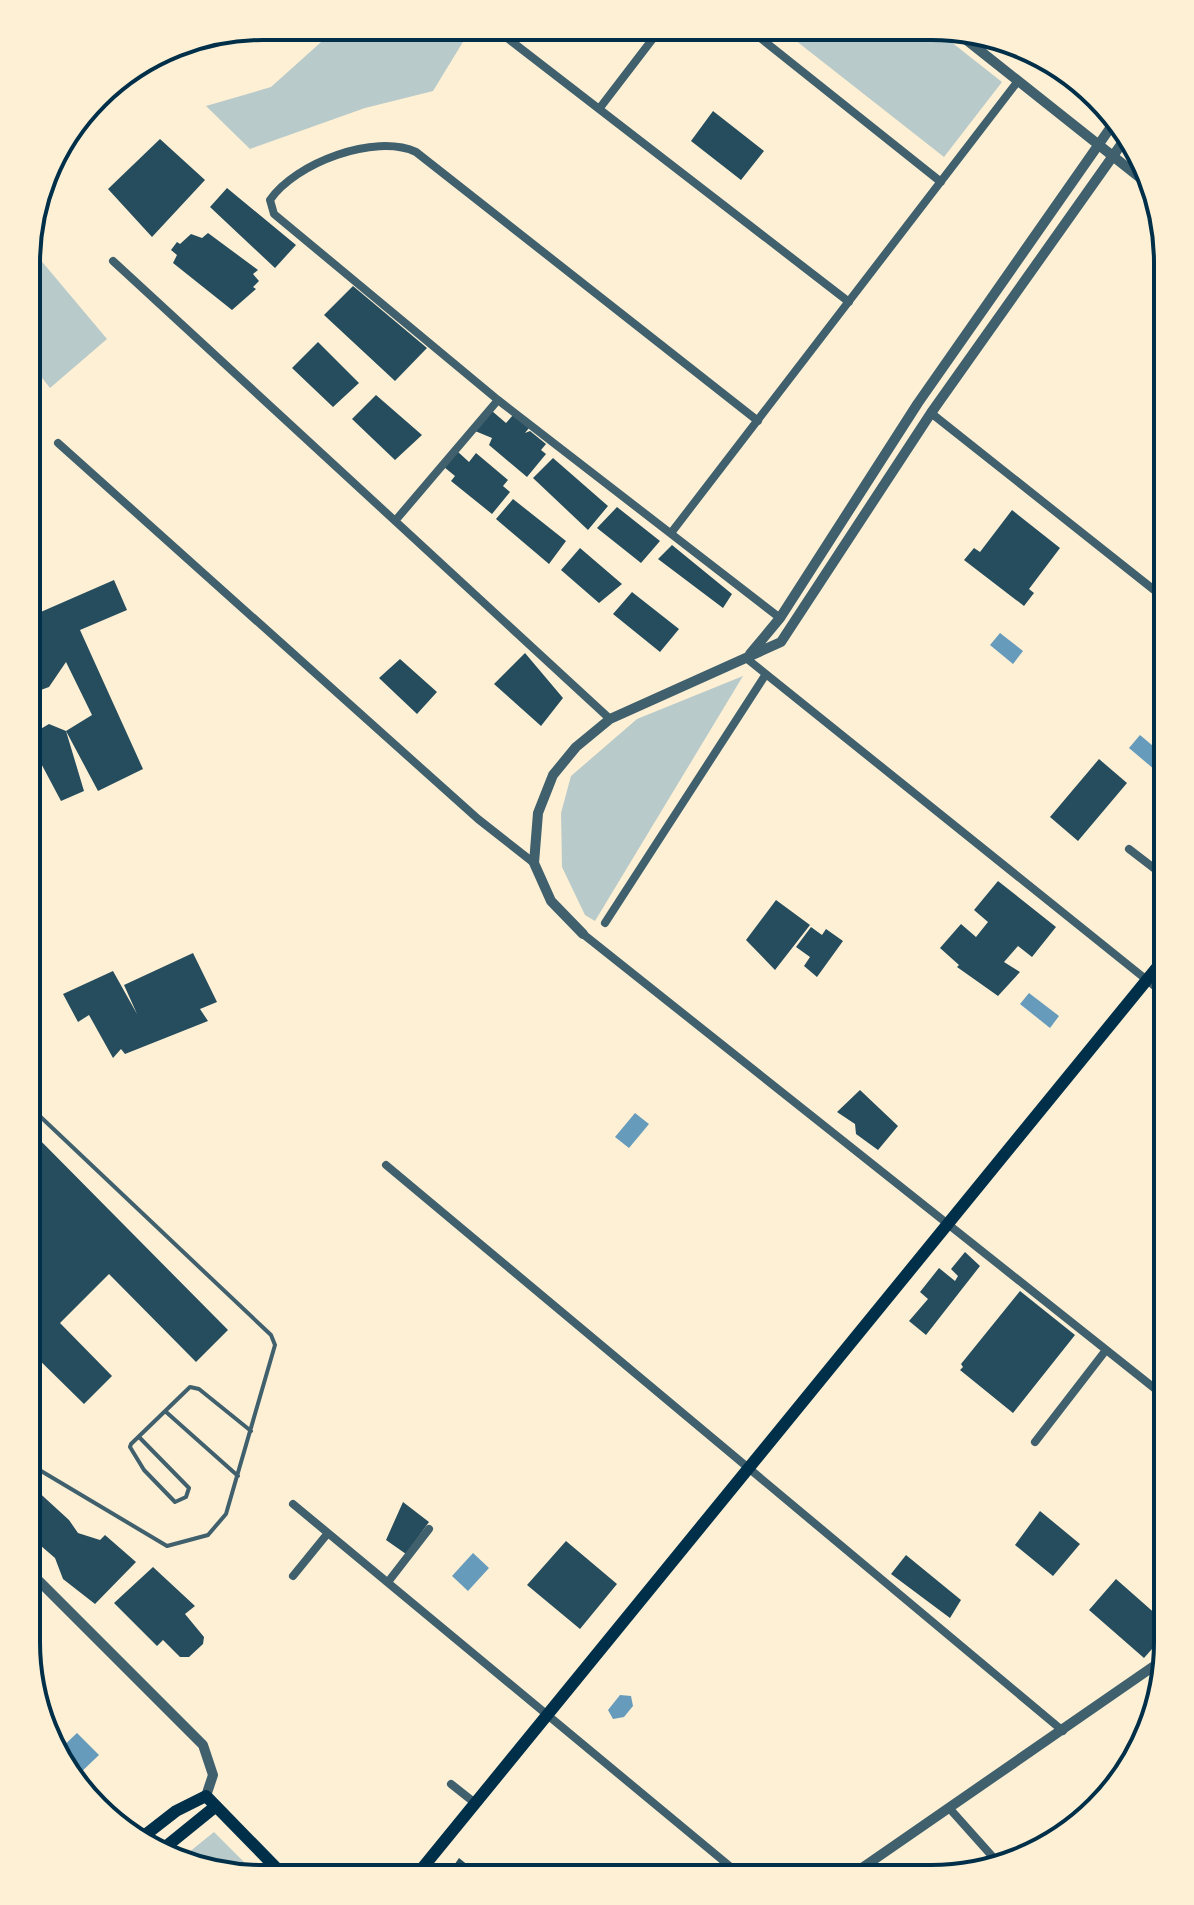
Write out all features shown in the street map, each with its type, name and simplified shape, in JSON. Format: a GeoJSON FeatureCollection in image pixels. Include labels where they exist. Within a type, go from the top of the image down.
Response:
{"type":"FeatureCollection","features":[{"type":"Feature","properties":{"kind":"main road"},"geometry":{"type":"LineString","coordinates":[[425,1865],[1154,971]]}},
{"type":"Feature","properties":{"kind":"main road"},"geometry":{"type":"LineString","coordinates":[[148,1833],[176,1811],[206,1796],[273,1865]]}},
{"type":"Feature","properties":{"kind":"main road"},"geometry":{"type":"LineString","coordinates":[[169,1844],[216,1806]]}},
{"type":"Feature","properties":{"kind":"street"},"geometry":{"type":"LineString","coordinates":[[510,40],[849,302]]}},
{"type":"Feature","properties":{"kind":"street"},"geometry":{"type":"LineString","coordinates":[[599,109],[652,40]]}},
{"type":"Feature","properties":{"kind":"street"},"geometry":{"type":"LineString","coordinates":[[763,40],[941,182]]}},
{"type":"Feature","properties":{"kind":"street"},"geometry":{"type":"LineString","coordinates":[[972,45],[1135,174]]}},
{"type":"Feature","properties":{"kind":"street"},"geometry":{"type":"LineString","coordinates":[[671,533],[1018,81]]}},
{"type":"Feature","properties":{"kind":"street"},"geometry":{"type":"LineString","coordinates":[[746,658],[780,618],[918,403],[1110,130]]}},
{"type":"Feature","properties":{"kind":"street"},"geometry":{"type":"LineString","coordinates":[[758,421],[416,152],[400,145],[385,144],[338,154],[287,182],[270,200],[274,214],[498,400],[793,628]]}},
{"type":"Feature","properties":{"kind":"street"},"geometry":{"type":"LineString","coordinates":[[1122,147],[931,413],[793,628],[781,642],[610,719],[576,747],[543,793],[534,863],[541,885],[551,901],[583,934],[1154,1388]]}},
{"type":"Feature","properties":{"kind":"street"},"geometry":{"type":"LineString","coordinates":[[113,261],[610,719]]}},
{"type":"Feature","properties":{"kind":"street"},"geometry":{"type":"LineString","coordinates":[[395,521],[498,400]]}},
{"type":"Feature","properties":{"kind":"street"},"geometry":{"type":"LineString","coordinates":[[918,403],[1154,590]]}},
{"type":"Feature","properties":{"kind":"street"},"geometry":{"type":"LineString","coordinates":[[58,443],[478,819],[534,863]]}},
{"type":"Feature","properties":{"kind":"street"},"geometry":{"type":"LineString","coordinates":[[746,658],[1154,986]]}},
{"type":"Feature","properties":{"kind":"street"},"geometry":{"type":"LineString","coordinates":[[605,923],[766,674]]}},
{"type":"Feature","properties":{"kind":"street"},"geometry":{"type":"LineString","coordinates":[[1129,849],[1154,868]]}},
{"type":"Feature","properties":{"kind":"street"},"geometry":{"type":"LineString","coordinates":[[386,1165],[1063,1731]]}},
{"type":"Feature","properties":{"kind":"street"},"geometry":{"type":"LineString","coordinates":[[1035,1442],[1106,1350]]}},
{"type":"Feature","properties":{"kind":"street"},"geometry":{"type":"LineString","coordinates":[[293,1504],[728,1865]]}},
{"type":"Feature","properties":{"kind":"street"},"geometry":{"type":"LineString","coordinates":[[388,1582],[429,1529]]}},
{"type":"Feature","properties":{"kind":"street"},"geometry":{"type":"LineString","coordinates":[[293,1576],[328,1533]]}},
{"type":"Feature","properties":{"kind":"street"},"geometry":{"type":"LineString","coordinates":[[40,1582],[203,1745],[213,1775],[206,1796]]}},
{"type":"Feature","properties":{"kind":"street"},"geometry":{"type":"LineString","coordinates":[[867,1865],[1153,1667]]}},
{"type":"Feature","properties":{"kind":"street"},"geometry":{"type":"LineString","coordinates":[[451,1784],[475,1803]]}},
{"type":"Feature","properties":{"kind":"street"},"geometry":{"type":"LineString","coordinates":[[950,1809],[992,1856]]}},
{"type":"Feature","properties":{"kind":"lane"},"geometry":{"type":"LineString","coordinates":[[40,1116],[271,1335],[274,1354],[226,1514],[208,1535],[167,1546],[40,1470]]}},
{"type":"Feature","properties":{"kind":"lane"},"geometry":{"type":"LineString","coordinates":[[139,1437],[189,1488],[189,1493],[175,1502],[144,1470],[131,1451],[131,1444],[165,1411],[195,1387],[251,1431]]}},
{"type":"Feature","properties":{"kind":"lane"},"geometry":{"type":"LineString","coordinates":[[165,1411],[238,1476]]}},
{"type":"Feature","properties":{"kind":"shaded area"},"geometry":{"type":"Polygon","coordinates":[[[323,40],[464,40],[433,91],[365,108],[250,149],[206,106],[271,87],[323,40]]]}},
{"type":"Feature","properties":{"kind":"shaded area"},"geometry":{"type":"Polygon","coordinates":[[[795,40],[950,41],[1002,82],[944,157],[795,40]]]}},
{"type":"Feature","properties":{"kind":"shaded area"},"geometry":{"type":"Polygon","coordinates":[[[40,260],[107,339],[50,388],[40,375],[40,260]]]}},
{"type":"Feature","properties":{"kind":"shaded area"},"geometry":{"type":"Polygon","coordinates":[[[743,676],[595,921],[585,915],[562,867],[561,813],[571,776],[637,719],[743,676]]]}},
{"type":"Feature","properties":{"kind":"shaded area"},"geometry":{"type":"Polygon","coordinates":[[[214,1832],[246,1864],[205,1857],[189,1852],[214,1832]]]}},
{"type":"Feature","properties":{"kind":"water"},"geometry":{"type":"Polygon","coordinates":[[[1000,633],[1023,651],[1013,664],[990,645],[1000,633]]]}},
{"type":"Feature","properties":{"kind":"water"},"geometry":{"type":"Polygon","coordinates":[[[1140,735],[1154,747],[1154,769],[1129,748],[1140,735]]]}},
{"type":"Feature","properties":{"kind":"water"},"geometry":{"type":"Polygon","coordinates":[[[1029,993],[1059,1016],[1050,1028],[1020,1004],[1029,993]]]}},
{"type":"Feature","properties":{"kind":"water"},"geometry":{"type":"Polygon","coordinates":[[[635,1113],[649,1124],[629,1148],[615,1137],[635,1113]]]}},
{"type":"Feature","properties":{"kind":"water"},"geometry":{"type":"Polygon","coordinates":[[[473,1553],[489,1568],[468,1591],[452,1576],[473,1553]]]}},
{"type":"Feature","properties":{"kind":"water"},"geometry":{"type":"Polygon","coordinates":[[[620,1695],[631,1696],[633,1706],[624,1717],[613,1719],[608,1710],[620,1695]]]}},
{"type":"Feature","properties":{"kind":"water"},"geometry":{"type":"Polygon","coordinates":[[[77,1733],[99,1755],[82,1772],[65,1744],[77,1733]]]}},
{"type":"Feature","properties":{"kind":"building"},"geometry":{"type":"Polygon","coordinates":[[[713,111],[764,151],[741,180],[691,141],[713,111]]]}},
{"type":"Feature","properties":{"kind":"building"},"geometry":{"type":"Polygon","coordinates":[[[160,139],[205,180],[152,237],[108,189],[160,139]]]}},
{"type":"Feature","properties":{"kind":"building"},"geometry":{"type":"Polygon","coordinates":[[[227,188],[296,245],[275,268],[210,207],[227,188]]]}},
{"type":"Feature","properties":{"kind":"building"},"geometry":{"type":"Polygon","coordinates":[[[208,233],[258,270],[253,274],[259,281],[253,287],[256,289],[232,310],[173,263],[177,255],[171,250],[177,242],[180,244],[191,234],[202,238],[208,233]]]}},
{"type":"Feature","properties":{"kind":"building"},"geometry":{"type":"Polygon","coordinates":[[[353,286],[427,348],[395,381],[324,315],[353,286]]]}},
{"type":"Feature","properties":{"kind":"building"},"geometry":{"type":"Polygon","coordinates":[[[318,342],[359,383],[333,407],[292,368],[318,342]]]}},
{"type":"Feature","properties":{"kind":"building"},"geometry":{"type":"Polygon","coordinates":[[[376,395],[422,435],[395,460],[352,419],[376,395]]]}},
{"type":"Feature","properties":{"kind":"building"},"geometry":{"type":"Polygon","coordinates":[[[492,411],[506,423],[513,415],[529,428],[525,433],[530,431],[546,444],[541,450],[546,454],[527,477],[489,445],[492,438],[475,431],[492,411]]]}},
{"type":"Feature","properties":{"kind":"building"},"geometry":{"type":"Polygon","coordinates":[[[457,451],[469,462],[476,453],[508,480],[503,486],[510,492],[492,514],[451,481],[455,476],[444,467],[457,451]]]}},
{"type":"Feature","properties":{"kind":"building"},"geometry":{"type":"Polygon","coordinates":[[[553,458],[608,506],[588,530],[533,478],[553,458]]]}},
{"type":"Feature","properties":{"kind":"building"},"geometry":{"type":"Polygon","coordinates":[[[513,499],[566,541],[549,564],[496,519],[513,499]]]}},
{"type":"Feature","properties":{"kind":"building"},"geometry":{"type":"Polygon","coordinates":[[[617,507],[660,541],[641,563],[597,528],[617,507]]]}},
{"type":"Feature","properties":{"kind":"building"},"geometry":{"type":"Polygon","coordinates":[[[1012,510],[1060,548],[1029,589],[1034,593],[1024,606],[964,560],[974,548],[980,552],[1012,510]]]}},
{"type":"Feature","properties":{"kind":"building"},"geometry":{"type":"Polygon","coordinates":[[[672,545],[732,594],[723,608],[658,559],[672,545]]]}},
{"type":"Feature","properties":{"kind":"building"},"geometry":{"type":"Polygon","coordinates":[[[580,548],[622,584],[599,603],[561,570],[580,548]]]}},
{"type":"Feature","properties":{"kind":"building"},"geometry":{"type":"Polygon","coordinates":[[[114,580],[127,610],[80,630],[143,769],[98,791],[66,731],[92,715],[66,662],[49,687],[40,690],[40,612],[114,580]]]}},
{"type":"Feature","properties":{"kind":"building"},"geometry":{"type":"Polygon","coordinates":[[[632,592],[679,629],[660,652],[613,614],[632,592]]]}},
{"type":"Feature","properties":{"kind":"building"},"geometry":{"type":"Polygon","coordinates":[[[525,653],[563,698],[541,726],[494,684],[525,653]]]}},
{"type":"Feature","properties":{"kind":"building"},"geometry":{"type":"Polygon","coordinates":[[[400,659],[437,692],[417,714],[379,678],[400,659]]]}},
{"type":"Feature","properties":{"kind":"building"},"geometry":{"type":"Polygon","coordinates":[[[49,724],[66,731],[84,791],[61,801],[40,761],[40,729],[49,724]]]}},
{"type":"Feature","properties":{"kind":"building"},"geometry":{"type":"Polygon","coordinates":[[[1099,759],[1127,783],[1078,841],[1050,817],[1099,759]]]}},
{"type":"Feature","properties":{"kind":"building"},"geometry":{"type":"Polygon","coordinates":[[[998,881],[1056,927],[1032,957],[1018,946],[1004,962],[1020,972],[998,996],[957,967],[959,965],[940,948],[961,924],[976,937],[988,922],[974,910],[998,881]]]}},
{"type":"Feature","properties":{"kind":"building"},"geometry":{"type":"Polygon","coordinates":[[[776,900],[810,925],[775,970],[746,940],[776,900]]]}},
{"type":"Feature","properties":{"kind":"building"},"geometry":{"type":"Polygon","coordinates":[[[811,927],[822,935],[826,929],[843,941],[817,977],[804,966],[810,957],[796,947],[811,927]]]}},
{"type":"Feature","properties":{"kind":"building"},"geometry":{"type":"Polygon","coordinates":[[[193,953],[217,1002],[200,1009],[208,1021],[125,1054],[121,1049],[113,1058],[89,1015],[78,1022],[63,994],[113,971],[137,1014],[124,985],[193,953]]]}},
{"type":"Feature","properties":{"kind":"building"},"geometry":{"type":"Polygon","coordinates":[[[860,1090],[898,1126],[878,1150],[856,1134],[855,1124],[837,1112],[860,1090]]]}},
{"type":"Feature","properties":{"kind":"building"},"geometry":{"type":"Polygon","coordinates":[[[40,1140],[228,1330],[196,1362],[109,1274],[60,1323],[112,1376],[84,1404],[40,1361],[40,1140]]]}},
{"type":"Feature","properties":{"kind":"building"},"geometry":{"type":"Polygon","coordinates":[[[965,1252],[980,1266],[926,1335],[909,1321],[928,1299],[920,1292],[939,1268],[955,1281],[958,1276],[951,1269],[965,1252]]]}},
{"type":"Feature","properties":{"kind":"building"},"geometry":{"type":"Polygon","coordinates":[[[1020,1291],[1075,1335],[1013,1413],[960,1370],[963,1367],[961,1364],[1020,1291]]]}},
{"type":"Feature","properties":{"kind":"building"},"geometry":{"type":"Polygon","coordinates":[[[40,1493],[69,1520],[78,1533],[100,1540],[105,1535],[136,1562],[95,1604],[63,1579],[55,1558],[40,1545],[40,1493]]]}},
{"type":"Feature","properties":{"kind":"building"},"geometry":{"type":"Polygon","coordinates":[[[403,1502],[429,1522],[406,1554],[386,1540],[403,1502]]]}},
{"type":"Feature","properties":{"kind":"building"},"geometry":{"type":"Polygon","coordinates":[[[1040,1511],[1080,1544],[1053,1576],[1015,1545],[1040,1511]]]}},
{"type":"Feature","properties":{"kind":"building"},"geometry":{"type":"Polygon","coordinates":[[[566,1541],[617,1584],[580,1629],[527,1585],[566,1541]]]}},
{"type":"Feature","properties":{"kind":"building"},"geometry":{"type":"Polygon","coordinates":[[[906,1555],[961,1600],[950,1618],[891,1574],[906,1555]]]}},
{"type":"Feature","properties":{"kind":"building"},"geometry":{"type":"Polygon","coordinates":[[[153,1567],[195,1606],[185,1614],[204,1637],[203,1644],[189,1657],[180,1657],[163,1640],[157,1646],[114,1603],[153,1567]]]}},
{"type":"Feature","properties":{"kind":"building"},"geometry":{"type":"Polygon","coordinates":[[[1116,1579],[1154,1613],[1154,1647],[1144,1658],[1089,1610],[1116,1579]]]}},
{"type":"Feature","properties":{"kind":"building"},"geometry":{"type":"Polygon","coordinates":[[[459,1858],[468,1865],[454,1865],[459,1858]]]}}]}
